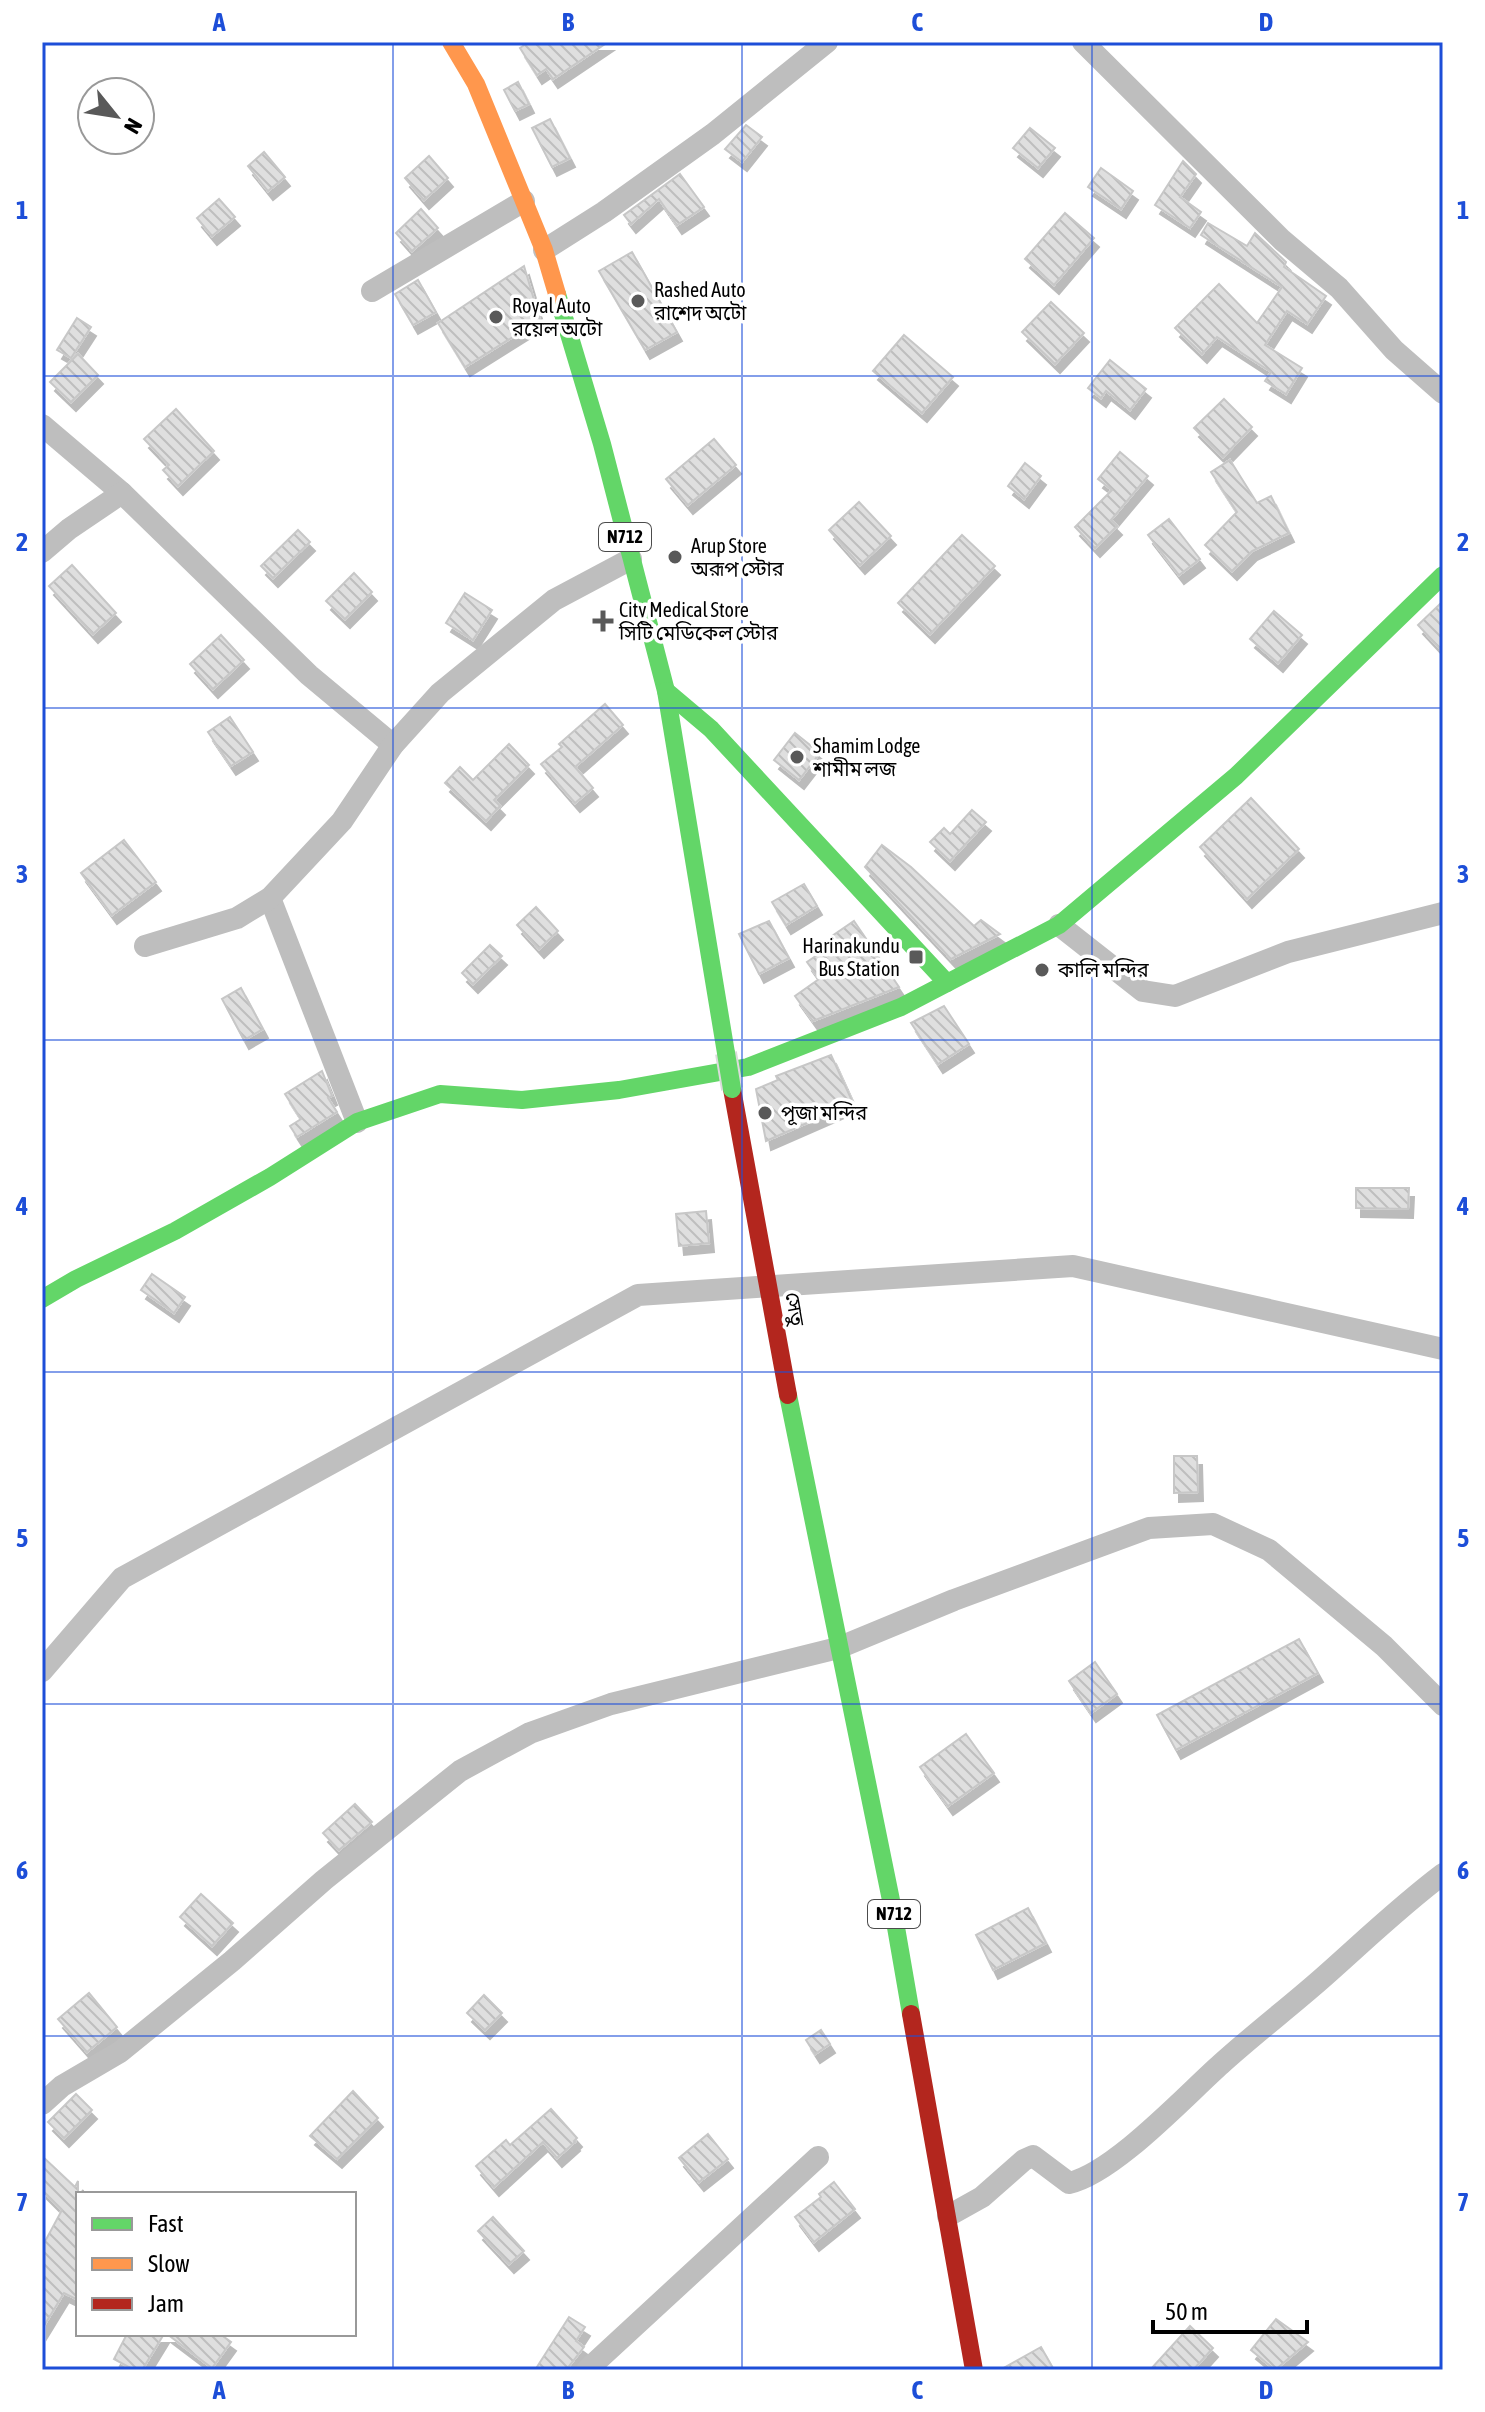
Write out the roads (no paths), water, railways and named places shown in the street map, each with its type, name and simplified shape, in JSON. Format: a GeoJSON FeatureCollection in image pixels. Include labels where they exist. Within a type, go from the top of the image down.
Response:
{"type":"FeatureCollection","features":[{"type":"Feature","properties":{"kind":"main road","name":"N712"},"geometry":{"type":"LineString","coordinates":[[451,42],[476,84],[544,250],[602,444],[666,691]]}},
{"type":"Feature","properties":{"kind":"main road"},"geometry":{"type":"LineString","coordinates":[[42,1299],[189,1224],[357,1122],[440,1094],[522,1100],[619,1090],[748,1067],[901,1007],[1059,925],[1236,776],[1443,575]]}},
{"type":"Feature","properties":{"kind":"main road"},"geometry":{"type":"LineString","coordinates":[[666,691],[711,729],[947,983]]}},
{"type":"Feature","properties":{"kind":"main road","name":"সেতু"},"geometry":{"type":"LineString","coordinates":[[666,691],[732,1089],[800,1461],[838,1648]]}},
{"type":"Feature","properties":{"kind":"main road","name":"N712"},"geometry":{"type":"LineString","coordinates":[[838,1648],[893,1910],[974,2370]]}},
{"type":"Feature","properties":{"kind":"street"},"geometry":{"type":"LineString","coordinates":[[544,250],[604,212],[713,134],[827,42]]}},
{"type":"Feature","properties":{"kind":"street"},"geometry":{"type":"LineString","coordinates":[[1083,42],[1282,240],[1339,288],[1394,350],[1443,393]]}},
{"type":"Feature","properties":{"kind":"street"},"geometry":{"type":"LineString","coordinates":[[372,291],[524,201]]}},
{"type":"Feature","properties":{"kind":"street"},"geometry":{"type":"LineString","coordinates":[[42,425],[122,493],[309,675],[393,745]]}},
{"type":"Feature","properties":{"kind":"street"},"geometry":{"type":"LineString","coordinates":[[42,552],[69,529],[122,493]]}},
{"type":"Feature","properties":{"kind":"street"},"geometry":{"type":"LineString","coordinates":[[145,946],[237,918],[270,898],[342,821],[393,745],[440,693],[554,600],[631,559]]}},
{"type":"Feature","properties":{"kind":"street"},"geometry":{"type":"LineString","coordinates":[[270,898],[357,1122]]}},
{"type":"Feature","properties":{"kind":"street"},"geometry":{"type":"LineString","coordinates":[[1059,925],[1143,991],[1175,996],[1288,952],[1443,913]]}},
{"type":"Feature","properties":{"kind":"street"},"geometry":{"type":"LineString","coordinates":[[42,2104],[62,2086],[120,2052],[232,1961],[324,1880],[460,1771],[530,1733],[611,1704],[838,1648],[954,1600],[1149,1528],[1213,1524],[1269,1550],[1384,1646],[1443,1705]]}},
{"type":"Feature","properties":{"kind":"street"},"geometry":{"type":"LineString","coordinates":[[948,2216],[982,2197],[1024,2160],[1033,2156],[1069,2183],[1084,2179],[1121,2154],[1401,1905],[1443,1874]]}},
{"type":"Feature","properties":{"kind":"street"},"geometry":{"type":"LineString","coordinates":[[587,2370],[818,2157]]}},
{"type":"Feature","properties":{"kind":"waterway"},"geometry":{"type":"LineString","coordinates":[[42,1671],[122,1578],[638,1295],[1073,1266],[1443,1349]]}},
{"type":"Feature","properties":{"kind":"place","name":"Rashed Auto রাশেদ অটো"},"geometry":{"type":"Point","coordinates":[638,301]}},
{"type":"Feature","properties":{"kind":"place","name":"Royal Auto রয়েল অটো"},"geometry":{"type":"Point","coordinates":[496,317]}},
{"type":"Feature","properties":{"kind":"place","name":"Arup Store অরূপ স্টোর"},"geometry":{"type":"Point","coordinates":[675,557]}},
{"type":"Feature","properties":{"kind":"place","name":"City Medical Store সিটি মেডিকেল স্টোর"},"geometry":{"type":"Point","coordinates":[603,621]}},
{"type":"Feature","properties":{"kind":"place","name":"Shamim Lodge শামীম লজ"},"geometry":{"type":"Point","coordinates":[797,757]}},
{"type":"Feature","properties":{"kind":"place","name":"Harinakundu Bus Station"},"geometry":{"type":"Point","coordinates":[916,957]}},
{"type":"Feature","properties":{"kind":"place","name":"কালি মন্দির"},"geometry":{"type":"Point","coordinates":[1042,970]}},
{"type":"Feature","properties":{"kind":"place","name":"পূজা মন্দির"},"geometry":{"type":"Point","coordinates":[765,1113]}}]}
